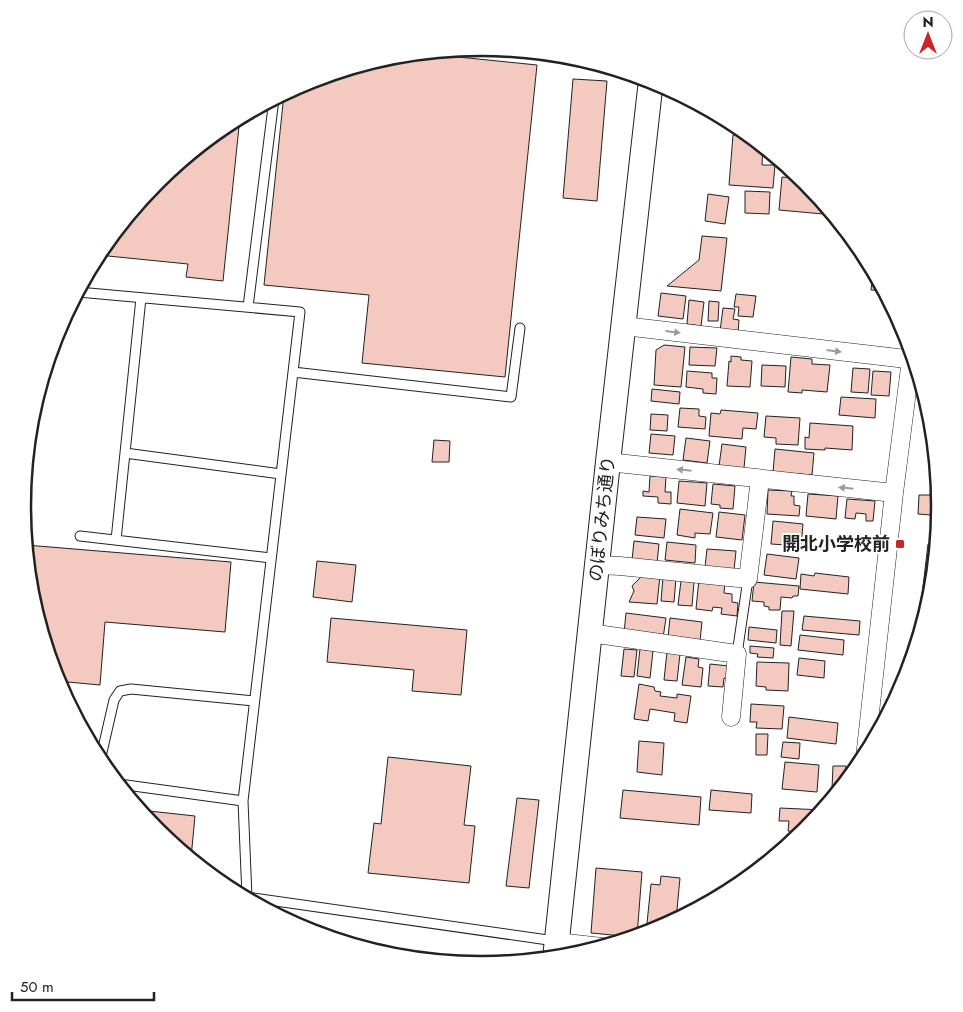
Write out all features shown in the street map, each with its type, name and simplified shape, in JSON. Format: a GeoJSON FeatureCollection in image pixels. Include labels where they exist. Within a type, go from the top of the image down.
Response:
{"type":"FeatureCollection","features":[{"type":"Feature","properties":{"kind":"street","name":"のぼりみち通り"},"geometry":{"type":"LineString","coordinates":[[556,950],[650,89]]}},
{"type":"Feature","properties":{"kind":"street"},"geometry":{"type":"LineString","coordinates":[[624,326],[906,356]]}},
{"type":"Feature","properties":{"kind":"street"},"geometry":{"type":"LineString","coordinates":[[867,737],[894,493],[911,371]]}},
{"type":"Feature","properties":{"kind":"street"},"geometry":{"type":"LineString","coordinates":[[608,462],[894,493]]}},
{"type":"Feature","properties":{"kind":"street"},"geometry":{"type":"LineString","coordinates":[[597,564],[748,579],[760,479]]}},
{"type":"Feature","properties":{"kind":"street"},"geometry":{"type":"LineString","coordinates":[[590,633],[737,654],[731,717]]}},
{"type":"Feature","properties":{"kind":"lane"},"geometry":{"type":"LineString","coordinates":[[248,308],[273,107]]}},
{"type":"Feature","properties":{"kind":"lane"},"geometry":{"type":"LineString","coordinates":[[86,293],[300,312],[242,801],[248,891]]}},
{"type":"Feature","properties":{"kind":"lane"},"geometry":{"type":"LineString","coordinates":[[116,540],[142,298]]}},
{"type":"Feature","properties":{"kind":"lane"},"geometry":{"type":"LineString","coordinates":[[293,372],[511,397],[520,328]]}},
{"type":"Feature","properties":{"kind":"lane"},"geometry":{"type":"LineString","coordinates":[[125,453],[281,474]]}},
{"type":"Feature","properties":{"kind":"lane"},"geometry":{"type":"LineString","coordinates":[[80,536],[271,558]]}},
{"type":"Feature","properties":{"kind":"lane"},"geometry":{"type":"LineString","coordinates":[[737,654],[748,579]]}},
{"type":"Feature","properties":{"kind":"lane"},"geometry":{"type":"LineString","coordinates":[[103,749],[114,700],[120,691],[130,689],[254,702]]}},
{"type":"Feature","properties":{"kind":"lane"},"geometry":{"type":"LineString","coordinates":[[128,785],[242,801]]}},
{"type":"Feature","properties":{"kind":"lane"},"geometry":{"type":"LineString","coordinates":[[262,899],[555,950]]}},
{"type":"Feature","properties":{"kind":"building"},"geometry":{"type":"Polygon","coordinates":[[[457,57],[537,65],[505,377],[362,363],[369,295],[264,285],[283,101],[337,80],[394,64],[457,57]]]}},
{"type":"Feature","properties":{"kind":"building"},"geometry":{"type":"Polygon","coordinates":[[[573,79],[607,81],[597,201],[563,198],[573,79]]]}},
{"type":"Feature","properties":{"kind":"building"},"geometry":{"type":"Polygon","coordinates":[[[239,127],[223,281],[186,277],[188,264],[107,256],[124,232],[163,188],[207,149],[239,127]]]}},
{"type":"Feature","properties":{"kind":"building"},"geometry":{"type":"Polygon","coordinates":[[[733,135],[736,135],[763,154],[762,165],[775,165],[773,188],[729,185],[733,135]]]}},
{"type":"Feature","properties":{"kind":"building"},"geometry":{"type":"Polygon","coordinates":[[[782,177],[789,178],[824,214],[779,210],[782,177]]]}},
{"type":"Feature","properties":{"kind":"building"},"geometry":{"type":"Polygon","coordinates":[[[745,191],[770,192],[769,214],[745,213],[745,191]]]}},
{"type":"Feature","properties":{"kind":"building"},"geometry":{"type":"Polygon","coordinates":[[[708,194],[729,197],[725,224],[705,221],[708,194]]]}},
{"type":"Feature","properties":{"kind":"building"},"geometry":{"type":"Polygon","coordinates":[[[702,236],[727,238],[721,291],[667,286],[699,260],[702,236]]]}},
{"type":"Feature","properties":{"kind":"building"},"geometry":{"type":"Polygon","coordinates":[[[872,282],[876,290],[871,290],[872,282]]]}},
{"type":"Feature","properties":{"kind":"building"},"geometry":{"type":"Polygon","coordinates":[[[661,293],[686,296],[683,319],[658,316],[661,293]]]}},
{"type":"Feature","properties":{"kind":"building"},"geometry":{"type":"Polygon","coordinates":[[[736,294],[756,296],[753,317],[738,316],[739,307],[734,307],[736,294]]]}},
{"type":"Feature","properties":{"kind":"building"},"geometry":{"type":"Polygon","coordinates":[[[689,300],[704,302],[701,326],[687,324],[689,300]]]}},
{"type":"Feature","properties":{"kind":"building"},"geometry":{"type":"Polygon","coordinates":[[[709,301],[719,302],[718,321],[708,321],[709,301]]]}},
{"type":"Feature","properties":{"kind":"building"},"geometry":{"type":"Polygon","coordinates":[[[723,308],[735,309],[733,319],[739,320],[738,333],[720,331],[723,308]]]}},
{"type":"Feature","properties":{"kind":"building"},"geometry":{"type":"Polygon","coordinates":[[[664,345],[685,347],[681,387],[654,385],[656,350],[664,345]]]}},
{"type":"Feature","properties":{"kind":"building"},"geometry":{"type":"Polygon","coordinates":[[[690,347],[717,348],[715,366],[689,365],[690,347]]]}},
{"type":"Feature","properties":{"kind":"building"},"geometry":{"type":"Polygon","coordinates":[[[731,356],[741,357],[741,360],[752,361],[750,387],[727,386],[731,356]]]}},
{"type":"Feature","properties":{"kind":"building"},"geometry":{"type":"Polygon","coordinates":[[[791,357],[812,359],[812,364],[830,365],[827,392],[802,390],[802,393],[788,392],[791,357]]]}},
{"type":"Feature","properties":{"kind":"building"},"geometry":{"type":"Polygon","coordinates":[[[762,365],[786,366],[785,387],[761,386],[762,365]]]}},
{"type":"Feature","properties":{"kind":"building"},"geometry":{"type":"Polygon","coordinates":[[[853,368],[870,369],[868,393],[851,392],[853,368]]]}},
{"type":"Feature","properties":{"kind":"building"},"geometry":{"type":"Polygon","coordinates":[[[687,371],[712,373],[712,378],[717,378],[716,394],[703,393],[703,389],[686,387],[687,371]]]}},
{"type":"Feature","properties":{"kind":"building"},"geometry":{"type":"Polygon","coordinates":[[[873,371],[891,372],[889,396],[871,395],[873,371]]]}},
{"type":"Feature","properties":{"kind":"building"},"geometry":{"type":"Polygon","coordinates":[[[652,389],[680,392],[679,404],[651,401],[652,389]]]}},
{"type":"Feature","properties":{"kind":"building"},"geometry":{"type":"Polygon","coordinates":[[[841,397],[876,399],[875,418],[839,415],[841,397]]]}},
{"type":"Feature","properties":{"kind":"building"},"geometry":{"type":"Polygon","coordinates":[[[680,408],[699,409],[699,416],[706,417],[705,429],[678,427],[680,408]]]}},
{"type":"Feature","properties":{"kind":"building"},"geometry":{"type":"Polygon","coordinates":[[[721,410],[758,413],[756,429],[743,428],[742,439],[709,436],[711,413],[720,414],[721,410]]]}},
{"type":"Feature","properties":{"kind":"building"},"geometry":{"type":"Polygon","coordinates":[[[651,414],[668,415],[667,431],[650,430],[651,414]]]}},
{"type":"Feature","properties":{"kind":"building"},"geometry":{"type":"Polygon","coordinates":[[[766,416],[800,418],[798,445],[776,444],[776,438],[764,437],[766,416]]]}},
{"type":"Feature","properties":{"kind":"building"},"geometry":{"type":"Polygon","coordinates":[[[810,423],[853,426],[852,450],[805,449],[805,437],[809,438],[810,423]]]}},
{"type":"Feature","properties":{"kind":"building"},"geometry":{"type":"Polygon","coordinates":[[[651,434],[675,436],[673,455],[649,453],[651,434]]]}},
{"type":"Feature","properties":{"kind":"building"},"geometry":{"type":"Polygon","coordinates":[[[686,438],[710,441],[707,463],[683,460],[686,438]]]}},
{"type":"Feature","properties":{"kind":"building"},"geometry":{"type":"Polygon","coordinates":[[[434,440],[450,441],[449,462],[432,462],[434,440]]]}},
{"type":"Feature","properties":{"kind":"building"},"geometry":{"type":"Polygon","coordinates":[[[722,444],[746,447],[744,468],[719,466],[722,444]]]}},
{"type":"Feature","properties":{"kind":"building"},"geometry":{"type":"Polygon","coordinates":[[[775,449],[814,453],[812,475],[773,472],[775,449]]]}},
{"type":"Feature","properties":{"kind":"building"},"geometry":{"type":"Polygon","coordinates":[[[650,476],[666,477],[665,492],[671,492],[671,504],[658,503],[658,497],[643,496],[643,491],[649,492],[650,476]]]}},
{"type":"Feature","properties":{"kind":"building"},"geometry":{"type":"Polygon","coordinates":[[[679,481],[707,483],[705,506],[677,503],[679,481]]]}},
{"type":"Feature","properties":{"kind":"building"},"geometry":{"type":"Polygon","coordinates":[[[713,484],[735,486],[733,509],[720,508],[720,505],[711,504],[713,484]]]}},
{"type":"Feature","properties":{"kind":"building"},"geometry":{"type":"Polygon","coordinates":[[[768,490],[792,491],[791,496],[794,496],[794,505],[800,506],[799,516],[767,514],[768,490]]]}},
{"type":"Feature","properties":{"kind":"building"},"geometry":{"type":"Polygon","coordinates":[[[808,494],[838,496],[836,519],[806,516],[808,494]]]}},
{"type":"Feature","properties":{"kind":"building"},"geometry":{"type":"Polygon","coordinates":[[[919,495],[932,495],[931,515],[918,514],[919,495]]]}},
{"type":"Feature","properties":{"kind":"building"},"geometry":{"type":"Polygon","coordinates":[[[847,499],[875,501],[873,521],[866,521],[866,514],[856,513],[855,519],[845,518],[847,499]]]}},
{"type":"Feature","properties":{"kind":"building"},"geometry":{"type":"Polygon","coordinates":[[[680,509],[713,513],[710,534],[695,533],[695,538],[677,535],[680,509]]]}},
{"type":"Feature","properties":{"kind":"building"},"geometry":{"type":"Polygon","coordinates":[[[719,512],[745,515],[742,540],[716,537],[719,512]]]}},
{"type":"Feature","properties":{"kind":"building"},"geometry":{"type":"Polygon","coordinates":[[[637,517],[666,519],[664,538],[635,535],[637,517]]]}},
{"type":"Feature","properties":{"kind":"building"},"geometry":{"type":"Polygon","coordinates":[[[773,521],[803,524],[801,546],[771,544],[773,521]]]}},
{"type":"Feature","properties":{"kind":"building"},"geometry":{"type":"Polygon","coordinates":[[[634,541],[659,544],[657,563],[632,560],[634,541]]]}},
{"type":"Feature","properties":{"kind":"building"},"geometry":{"type":"Polygon","coordinates":[[[667,542],[696,545],[695,563],[665,560],[667,542]]]}},
{"type":"Feature","properties":{"kind":"building"},"geometry":{"type":"Polygon","coordinates":[[[928,544],[930,544],[928,565],[921,601],[928,544]]]}},
{"type":"Feature","properties":{"kind":"building"},"geometry":{"type":"Polygon","coordinates":[[[33,546],[231,562],[225,632],[105,622],[100,685],[68,682],[55,651],[47,623],[40,594],[33,546]]]}},
{"type":"Feature","properties":{"kind":"building"},"geometry":{"type":"Polygon","coordinates":[[[707,549],[736,551],[734,570],[705,567],[707,549]]]}},
{"type":"Feature","properties":{"kind":"building"},"geometry":{"type":"Polygon","coordinates":[[[767,554],[799,558],[796,579],[764,575],[767,554]]]}},
{"type":"Feature","properties":{"kind":"building"},"geometry":{"type":"Polygon","coordinates":[[[317,561],[356,565],[352,602],[313,597],[317,561]]]}},
{"type":"Feature","properties":{"kind":"building"},"geometry":{"type":"Polygon","coordinates":[[[815,573],[849,577],[848,594],[800,589],[801,574],[814,576],[815,573]]]}},
{"type":"Feature","properties":{"kind":"building"},"geometry":{"type":"Polygon","coordinates":[[[642,576],[644,578],[646,576],[660,576],[657,604],[629,602],[634,591],[632,586],[642,576]]]}},
{"type":"Feature","properties":{"kind":"building"},"geometry":{"type":"Polygon","coordinates":[[[663,577],[676,578],[674,602],[661,601],[663,577]]]}},
{"type":"Feature","properties":{"kind":"building"},"geometry":{"type":"Polygon","coordinates":[[[699,579],[725,582],[724,593],[732,594],[732,602],[738,603],[737,616],[721,614],[722,608],[713,607],[712,611],[696,609],[699,579]]]}},
{"type":"Feature","properties":{"kind":"building"},"geometry":{"type":"Polygon","coordinates":[[[681,581],[694,582],[692,606],[678,605],[681,581]]]}},
{"type":"Feature","properties":{"kind":"building"},"geometry":{"type":"Polygon","coordinates":[[[754,582],[799,586],[798,596],[793,596],[792,598],[781,597],[780,610],[769,610],[769,607],[764,606],[764,602],[752,601],[754,582]]]}},
{"type":"Feature","properties":{"kind":"building"},"geometry":{"type":"Polygon","coordinates":[[[782,611],[794,611],[791,646],[780,645],[782,611]]]}},
{"type":"Feature","properties":{"kind":"building"},"geometry":{"type":"Polygon","coordinates":[[[626,613],[666,618],[663,638],[624,633],[626,613]]]}},
{"type":"Feature","properties":{"kind":"building"},"geometry":{"type":"Polygon","coordinates":[[[804,616],[860,621],[859,635],[802,630],[804,616]]]}},
{"type":"Feature","properties":{"kind":"building"},"geometry":{"type":"Polygon","coordinates":[[[331,618],[467,630],[461,695],[412,691],[414,670],[327,662],[331,618]]]}},
{"type":"Feature","properties":{"kind":"building"},"geometry":{"type":"Polygon","coordinates":[[[670,618],[702,622],[700,641],[668,637],[670,618]]]}},
{"type":"Feature","properties":{"kind":"building"},"geometry":{"type":"Polygon","coordinates":[[[749,627],[777,630],[776,643],[748,640],[749,627]]]}},
{"type":"Feature","properties":{"kind":"building"},"geometry":{"type":"Polygon","coordinates":[[[800,635],[844,640],[843,655],[798,650],[800,635]]]}},
{"type":"Feature","properties":{"kind":"building"},"geometry":{"type":"Polygon","coordinates":[[[750,646],[774,648],[773,658],[757,657],[758,654],[750,653],[750,646]]]}},
{"type":"Feature","properties":{"kind":"building"},"geometry":{"type":"Polygon","coordinates":[[[624,649],[637,650],[634,677],[621,676],[624,649]]]}},
{"type":"Feature","properties":{"kind":"building"},"geometry":{"type":"Polygon","coordinates":[[[640,649],[653,651],[650,678],[637,676],[640,649]]]}},
{"type":"Feature","properties":{"kind":"building"},"geometry":{"type":"Polygon","coordinates":[[[667,652],[680,654],[677,681],[664,680],[667,652]]]}},
{"type":"Feature","properties":{"kind":"building"},"geometry":{"type":"Polygon","coordinates":[[[686,657],[699,659],[698,667],[703,668],[701,687],[682,685],[686,657]]]}},
{"type":"Feature","properties":{"kind":"building"},"geometry":{"type":"Polygon","coordinates":[[[799,658],[825,661],[824,678],[797,675],[799,658]]]}},
{"type":"Feature","properties":{"kind":"building"},"geometry":{"type":"Polygon","coordinates":[[[757,662],[789,663],[788,691],[766,690],[766,687],[756,686],[757,662]]]}},
{"type":"Feature","properties":{"kind":"building"},"geometry":{"type":"Polygon","coordinates":[[[710,664],[729,666],[727,679],[724,678],[723,687],[708,686],[710,664]]]}},
{"type":"Feature","properties":{"kind":"building"},"geometry":{"type":"Polygon","coordinates":[[[639,684],[654,687],[655,691],[661,692],[660,696],[677,698],[677,694],[691,696],[687,723],[674,721],[675,713],[650,709],[648,721],[634,719],[639,684]]]}},
{"type":"Feature","properties":{"kind":"building"},"geometry":{"type":"Polygon","coordinates":[[[751,704],[784,706],[782,729],[756,728],[757,722],[750,722],[751,704]]]}},
{"type":"Feature","properties":{"kind":"building"},"geometry":{"type":"Polygon","coordinates":[[[789,717],[838,723],[836,744],[787,738],[789,717]]]}},
{"type":"Feature","properties":{"kind":"building"},"geometry":{"type":"Polygon","coordinates":[[[756,734],[768,734],[767,755],[756,755],[756,734]]]}},
{"type":"Feature","properties":{"kind":"building"},"geometry":{"type":"Polygon","coordinates":[[[639,741],[664,743],[662,775],[637,772],[639,741]]]}},
{"type":"Feature","properties":{"kind":"building"},"geometry":{"type":"Polygon","coordinates":[[[783,742],[800,743],[799,759],[781,757],[783,742]]]}},
{"type":"Feature","properties":{"kind":"building"},"geometry":{"type":"Polygon","coordinates":[[[388,757],[471,766],[464,825],[475,826],[469,883],[368,873],[374,823],[381,824],[388,757]]]}},
{"type":"Feature","properties":{"kind":"building"},"geometry":{"type":"Polygon","coordinates":[[[785,762],[819,765],[817,792],[782,789],[785,762]]]}},
{"type":"Feature","properties":{"kind":"building"},"geometry":{"type":"Polygon","coordinates":[[[833,766],[846,766],[846,770],[832,788],[833,766]]]}},
{"type":"Feature","properties":{"kind":"building"},"geometry":{"type":"Polygon","coordinates":[[[623,790],[701,797],[699,825],[620,818],[623,790]]]}},
{"type":"Feature","properties":{"kind":"building"},"geometry":{"type":"Polygon","coordinates":[[[711,790],[752,794],[751,813],[709,810],[711,790]]]}},
{"type":"Feature","properties":{"kind":"building"},"geometry":{"type":"Polygon","coordinates":[[[517,798],[539,800],[529,888],[506,886],[517,798]]]}},
{"type":"Feature","properties":{"kind":"building"},"geometry":{"type":"Polygon","coordinates":[[[780,808],[814,810],[792,831],[788,831],[789,821],[779,821],[780,808]]]}},
{"type":"Feature","properties":{"kind":"building"},"geometry":{"type":"Polygon","coordinates":[[[151,811],[195,816],[192,850],[151,811]]]}},
{"type":"Feature","properties":{"kind":"building"},"geometry":{"type":"Polygon","coordinates":[[[596,868],[642,872],[638,928],[616,935],[591,933],[596,868]]]}},
{"type":"Feature","properties":{"kind":"building"},"geometry":{"type":"Polygon","coordinates":[[[661,876],[680,878],[677,912],[647,925],[651,884],[660,885],[661,876]]]}},
{"type":"Feature","properties":{"kind":"place","name":"開北小学校前"},"geometry":{"type":"Point","coordinates":[900,544]}}]}
